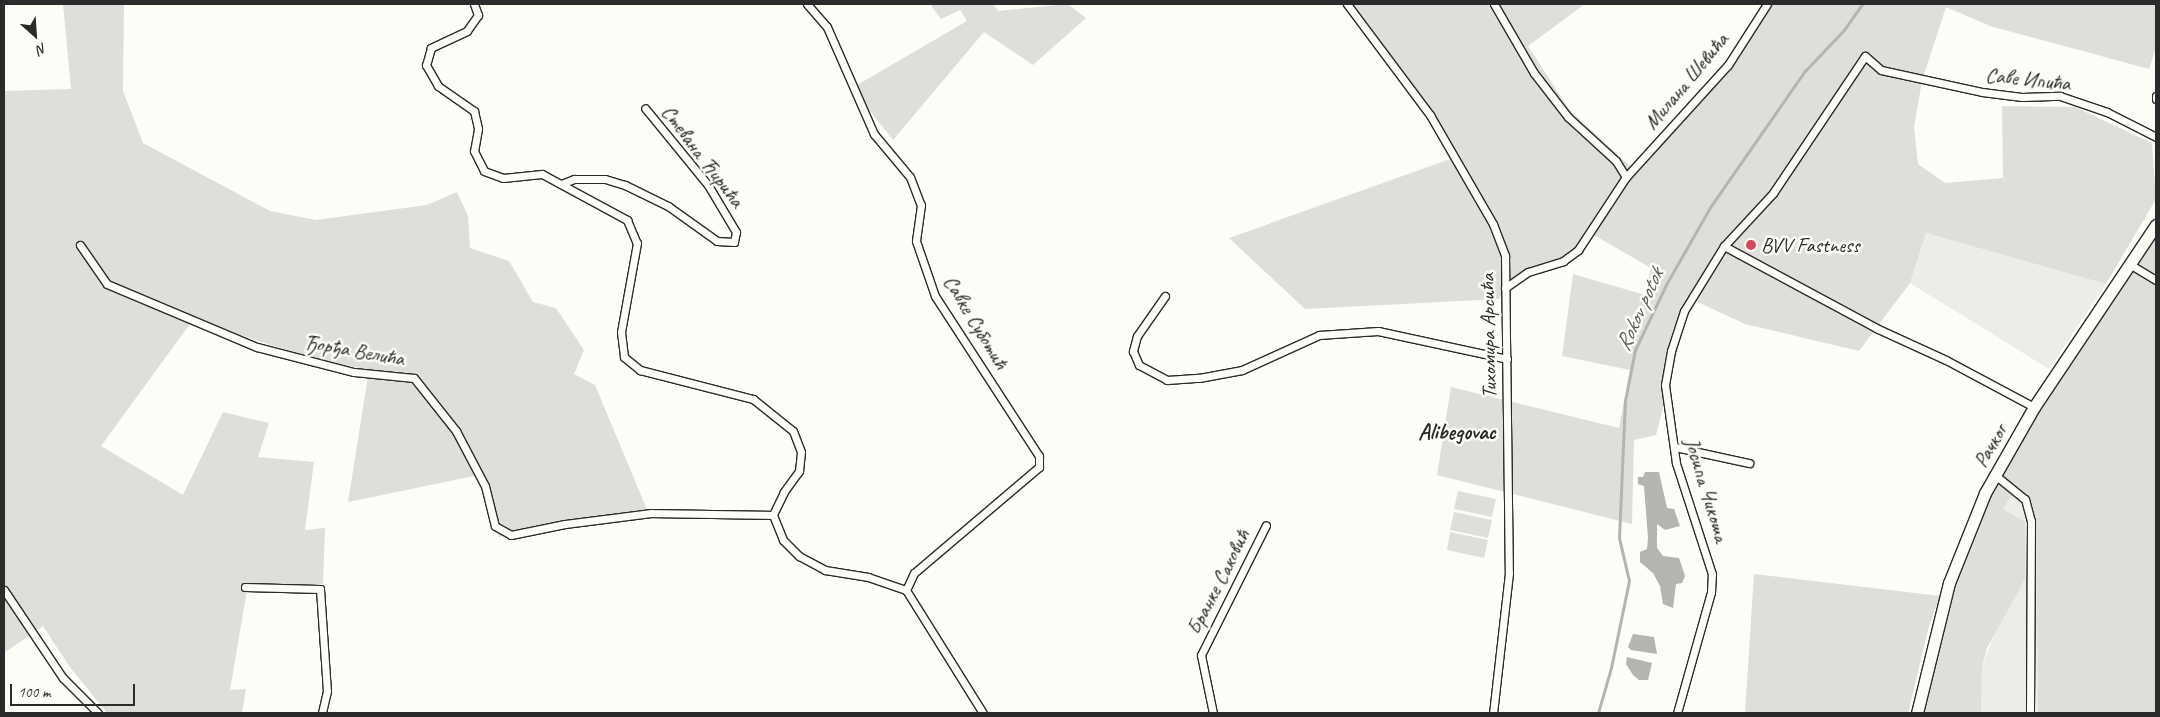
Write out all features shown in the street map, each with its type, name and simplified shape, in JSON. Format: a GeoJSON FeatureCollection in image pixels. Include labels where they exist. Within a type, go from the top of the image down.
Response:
{"type":"FeatureCollection","features":[{"type":"Feature","properties":{"kind":"main road","name":"Рачког"},"geometry":{"type":"LineString","coordinates":[[1917,713],[1949,583],[1975,515],[1995,475],[2034,407],[2156,226]]}},
{"type":"Feature","properties":{"kind":"street"},"geometry":{"type":"LineString","coordinates":[[474,4],[478,15],[467,31],[431,48],[426,65],[438,86],[474,111],[478,129],[474,151],[484,170],[503,178],[542,174],[627,220],[637,243],[621,332],[624,357],[640,370],[753,399],[793,431],[801,452],[799,471],[784,492],[773,515],[783,540],[799,556],[825,570],[868,577],[906,590],[983,713]]}},
{"type":"Feature","properties":{"kind":"street","name":"Савке Суботић"},"geometry":{"type":"LineString","coordinates":[[807,4],[827,27],[874,134],[910,177],[921,205],[916,240],[935,296],[1040,456],[1039,467],[914,573],[906,590]]}},
{"type":"Feature","properties":{"kind":"street","name":"Тихомира Арсића"},"geometry":{"type":"LineString","coordinates":[[1347,4],[1430,115],[1494,224],[1505,256],[1509,574],[1493,713]]}},
{"type":"Feature","properties":{"kind":"street"},"geometry":{"type":"LineString","coordinates":[[1494,4],[1534,72],[1568,117],[1616,160],[1626,177]]}},
{"type":"Feature","properties":{"kind":"street","name":"Милана Шевића"},"geometry":{"type":"LineString","coordinates":[[1505,288],[1528,272],[1563,261],[1578,250],[1626,177],[1728,65],[1767,4]]}},
{"type":"Feature","properties":{"kind":"street","name":"Саве Ипића"},"geometry":{"type":"LineString","coordinates":[[1865,56],[1881,70],[1982,92],[2022,98],[2060,96],[2107,112],[2156,137]]}},
{"type":"Feature","properties":{"kind":"street","name":"Јосипа Чикоша"},"geometry":{"type":"LineString","coordinates":[[1677,713],[1711,592],[1712,574],[1676,463],[1665,385],[1671,351],[1684,311],[1724,246],[1773,193],[1865,56]]}},
{"type":"Feature","properties":{"kind":"street","name":"Стевана Ћирића"},"geometry":{"type":"LineString","coordinates":[[561,184],[574,179],[605,179],[625,184],[668,206],[717,241],[734,242],[736,232],[708,185],[645,108]]}},
{"type":"Feature","properties":{"kind":"street","name":"Ђорђа Велића"},"geometry":{"type":"LineString","coordinates":[[80,245],[107,284],[257,347],[354,372],[414,378],[456,431],[485,486],[495,526],[512,535],[566,524],[651,513],[773,515]]}},
{"type":"Feature","properties":{"kind":"street"},"geometry":{"type":"LineString","coordinates":[[1724,246],[1876,328],[1946,360],[2034,407]]}},
{"type":"Feature","properties":{"kind":"street"},"geometry":{"type":"LineString","coordinates":[[2131,265],[2156,280]]}},
{"type":"Feature","properties":{"kind":"street"},"geometry":{"type":"LineString","coordinates":[[1165,296],[1137,336],[1133,351],[1138,365],[1167,380],[1199,378],[1242,370],[1319,335],[1378,331],[1507,359]]}},
{"type":"Feature","properties":{"kind":"street"},"geometry":{"type":"LineString","coordinates":[[1675,447],[1749,463]]}},
{"type":"Feature","properties":{"kind":"street"},"geometry":{"type":"LineString","coordinates":[[1995,475],[2025,498],[2031,521],[2030,713]]}},
{"type":"Feature","properties":{"kind":"street","name":"Бранке Саковић"},"geometry":{"type":"LineString","coordinates":[[1213,713],[1201,655],[1266,526]]}},
{"type":"Feature","properties":{"kind":"street"},"geometry":{"type":"LineString","coordinates":[[245,587],[320,589],[327,691],[322,713]]}},
{"type":"Feature","properties":{"kind":"street"},"geometry":{"type":"LineString","coordinates":[[4,590],[63,678],[98,713]]}},
{"type":"Feature","properties":{"kind":"shaded area"},"geometry":{"type":"Polygon","coordinates":[[[63,4],[124,4],[123,91],[143,143],[270,211],[316,220],[427,205],[457,192],[468,216],[470,248],[509,261],[533,302],[556,308],[584,350],[574,374],[595,385],[648,512],[560,524],[499,537],[484,474],[348,502],[369,370],[312,358],[231,332],[195,317],[101,446],[183,495],[223,412],[269,423],[258,457],[314,462],[305,530],[325,528],[323,584],[248,584],[230,690],[246,689],[242,713],[107,713],[69,666],[43,626],[4,653],[4,91],[71,89],[63,4]]]}},
{"type":"Feature","properties":{"kind":"shaded area"},"geometry":{"type":"Polygon","coordinates":[[[930,4],[993,4],[998,11],[1068,4],[1086,18],[1033,65],[984,32],[893,140],[852,88],[967,21],[960,10],[941,19],[930,4]]]}},
{"type":"Feature","properties":{"kind":"shaded area"},"geometry":{"type":"Polygon","coordinates":[[[1341,4],[1585,4],[1528,46],[1569,109],[1633,169],[1728,69],[1770,4],[2156,4],[2156,47],[2149,69],[1990,26],[1946,7],[1922,81],[1914,127],[1918,164],[1945,183],[2003,178],[2002,106],[2075,107],[2152,143],[2156,199],[2106,284],[1926,233],[1910,283],[1859,351],[1745,324],[1691,299],[1656,435],[1634,440],[1632,524],[1437,475],[1451,387],[1619,428],[1630,370],[1562,356],[1573,274],[1645,295],[1651,268],[1592,234],[1569,262],[1508,283],[1499,299],[1305,309],[1229,238],[1453,158],[1404,83],[1341,4]]]}},
{"type":"Feature","properties":{"kind":"shaded area"},"geometry":{"type":"Polygon","coordinates":[[[2156,230],[2156,275],[2135,262],[2156,230]]]}},
{"type":"Feature","properties":{"kind":"shaded area"},"geometry":{"type":"Polygon","coordinates":[[[1926,233],[2106,284],[2049,369],[1910,283],[1926,233]]]}},
{"type":"Feature","properties":{"kind":"shaded area"},"geometry":{"type":"Polygon","coordinates":[[[2131,270],[2156,284],[2156,713],[2038,713],[2036,522],[2030,497],[2000,473],[2131,270]]]}},
{"type":"Feature","properties":{"kind":"shaded area"},"geometry":{"type":"Polygon","coordinates":[[[1645,472],[1659,472],[1667,508],[1674,509],[1680,526],[1665,530],[1657,524],[1657,548],[1663,556],[1679,558],[1685,576],[1682,583],[1676,584],[1673,608],[1663,604],[1660,586],[1653,573],[1640,562],[1640,552],[1647,549],[1648,538],[1644,486],[1638,484],[1638,477],[1643,477],[1645,472]]]}},
{"type":"Feature","properties":{"kind":"shaded area"},"geometry":{"type":"Polygon","coordinates":[[[2000,473],[2030,497],[2036,522],[2038,713],[1981,713],[1982,667],[1998,624],[2003,509],[1996,481],[2000,473]]]}},
{"type":"Feature","properties":{"kind":"shaded area"},"geometry":{"type":"Polygon","coordinates":[[[1996,481],[2013,492],[2003,509],[2025,522],[2025,579],[1987,648],[1982,667],[1981,713],[1924,713],[1954,581],[1996,481]]]}},
{"type":"Feature","properties":{"kind":"shaded area"},"geometry":{"type":"Polygon","coordinates":[[[1458,491],[1496,499],[1492,517],[1454,509],[1458,491]]]}},
{"type":"Feature","properties":{"kind":"shaded area"},"geometry":{"type":"Polygon","coordinates":[[[1454,512],[1492,520],[1488,538],[1450,530],[1454,512]]]}},
{"type":"Feature","properties":{"kind":"shaded area"},"geometry":{"type":"Polygon","coordinates":[[[1450,532],[1488,540],[1484,558],[1447,550],[1450,532]]]}},
{"type":"Feature","properties":{"kind":"shaded area"},"geometry":{"type":"Polygon","coordinates":[[[1754,574],[1940,596],[1929,626],[1908,713],[1745,713],[1754,574]]]}},
{"type":"Feature","properties":{"kind":"shaded area"},"geometry":{"type":"Polygon","coordinates":[[[1633,634],[1654,637],[1657,654],[1631,650],[1628,647],[1633,634]]]}},
{"type":"Feature","properties":{"kind":"shaded area"},"geometry":{"type":"Polygon","coordinates":[[[1627,657],[1652,663],[1648,680],[1639,680],[1633,675],[1626,664],[1627,657]]]}},
{"type":"Feature","properties":{"kind":"waterway","name":"Rokov potok"},"geometry":{"type":"LineString","coordinates":[[1598,713],[1611,668],[1629,581],[1619,538],[1625,401],[1635,350],[1667,283],[1711,206],[1805,71],[1844,30],[1862,4]]}},
{"type":"Feature","properties":{"kind":"place","name":"BVV Fastness"},"geometry":{"type":"Point","coordinates":[1751,245]}},
{"type":"Feature","properties":{"kind":"district","name":"Alibegovac"},"geometry":{"type":"Point","coordinates":[1457,433]}}]}
